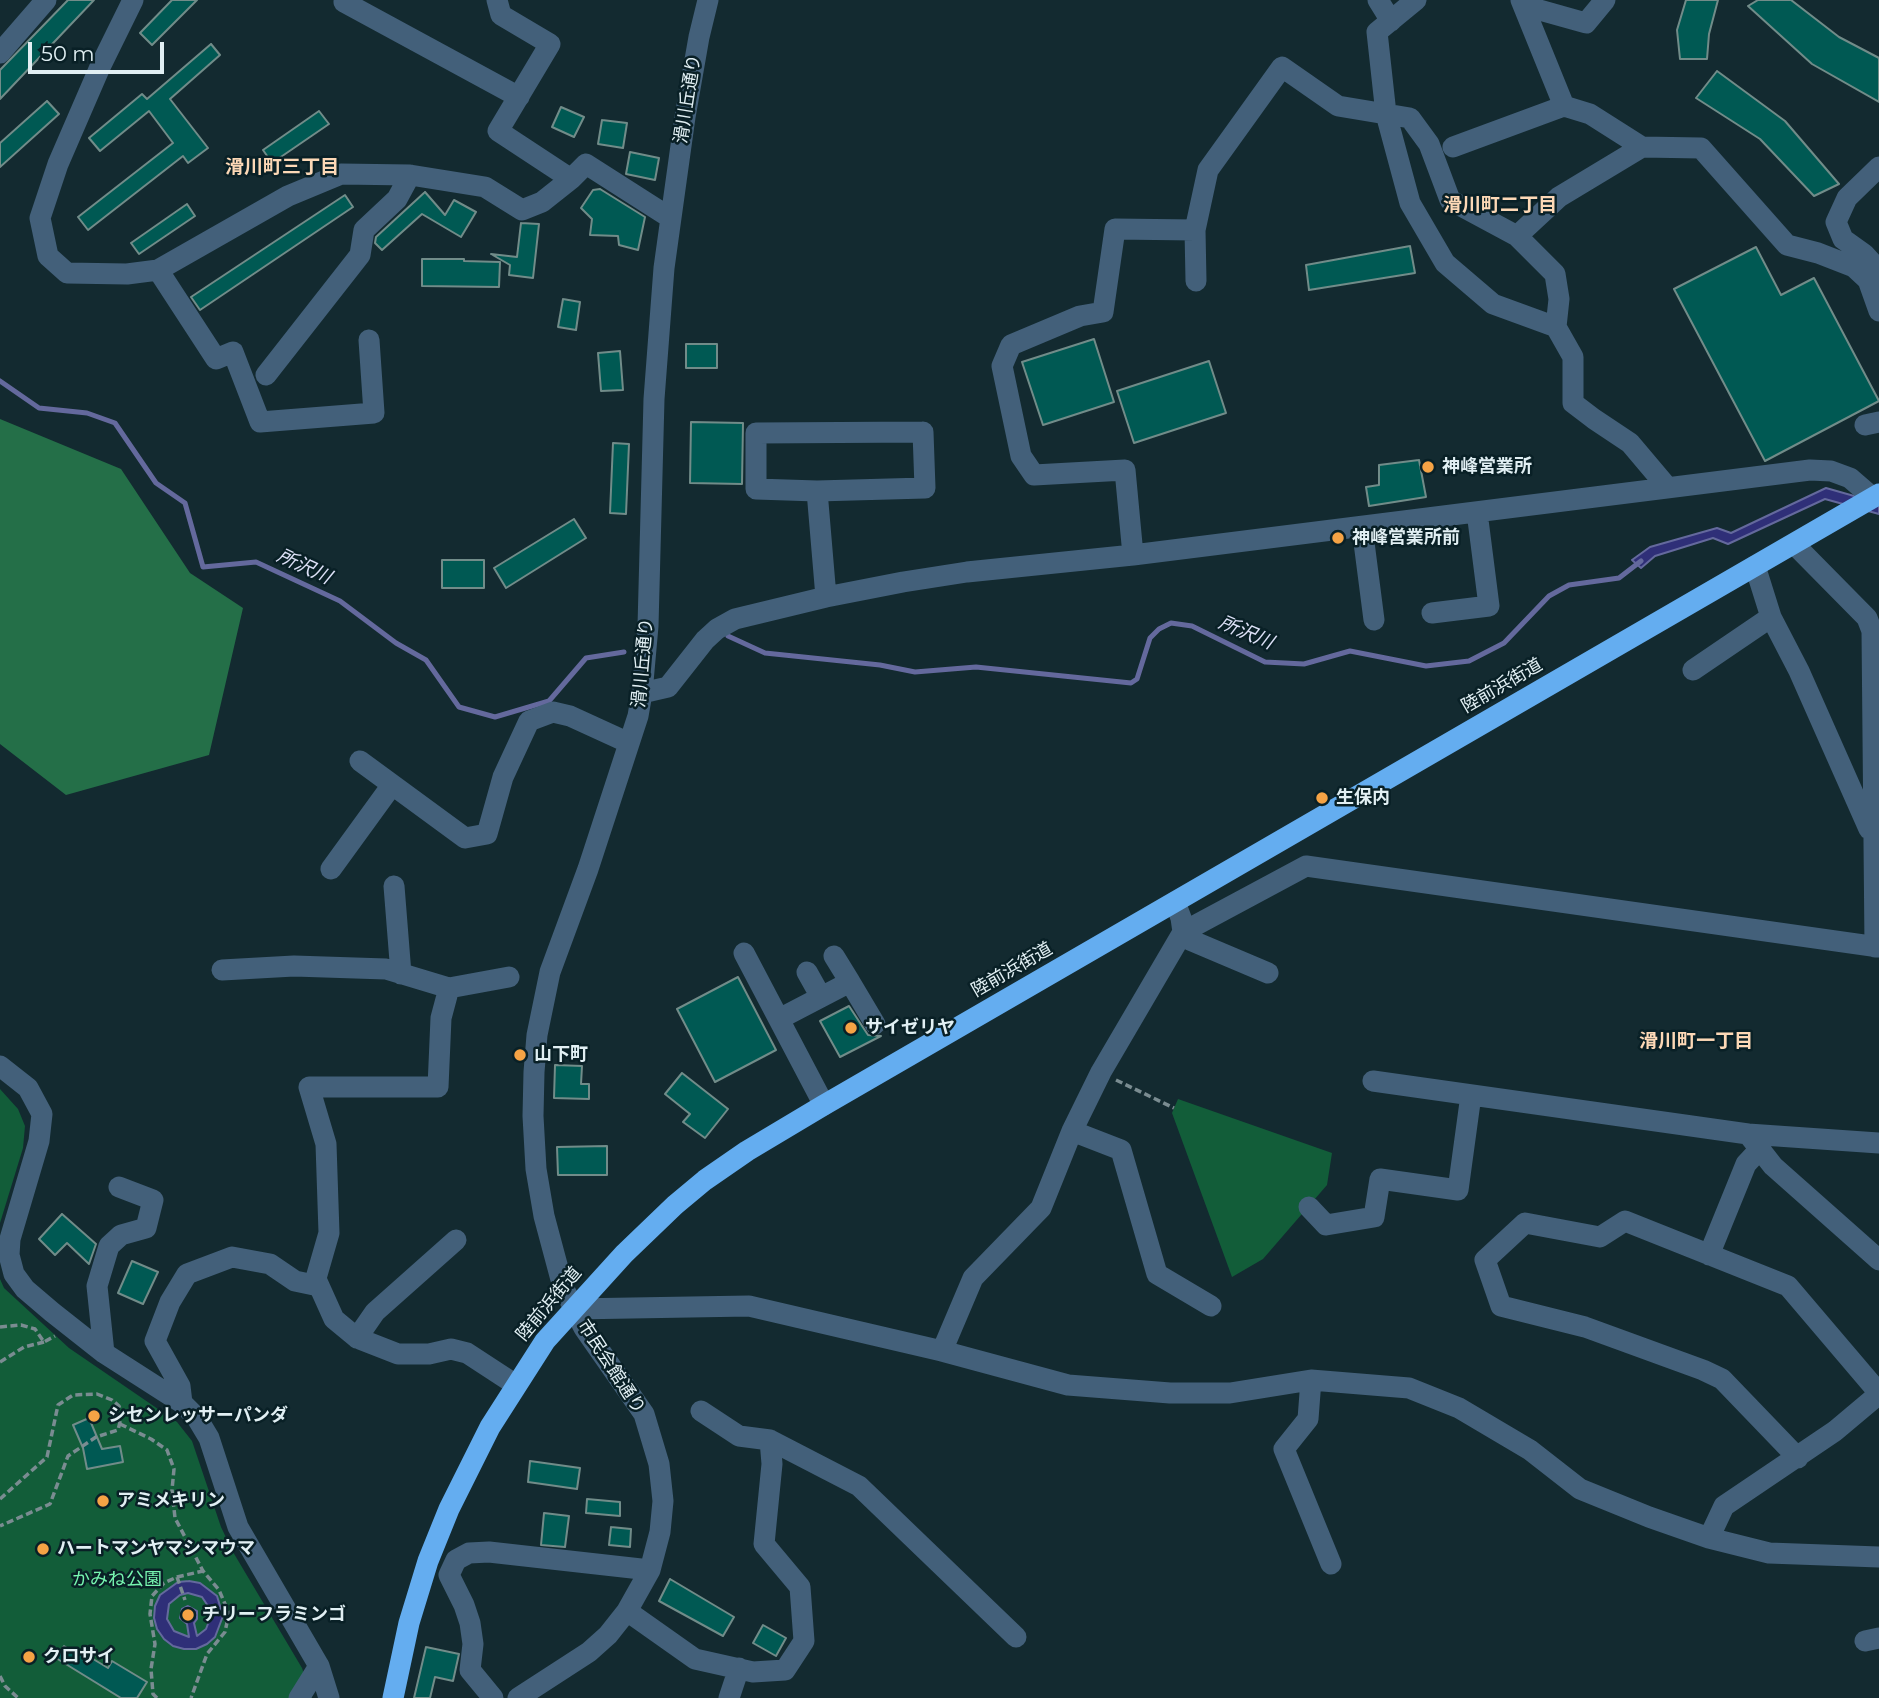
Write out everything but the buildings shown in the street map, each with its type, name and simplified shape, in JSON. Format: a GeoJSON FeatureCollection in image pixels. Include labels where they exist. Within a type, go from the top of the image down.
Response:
{"type":"FeatureCollection","features":[{"type":"Feature","properties":{"kind":"highway","name":"陸前浜街道"},"geometry":{"type":"LineString","coordinates":[[393,1698],[409,1623],[428,1560],[469,1466],[516,1385],[545,1340],[573,1309],[624,1254],[705,1180],[747,1151],[824,1105],[1876,495]]}},
{"type":"Feature","properties":{"kind":"street"},"geometry":{"type":"LineString","coordinates":[[0,53],[46,0]]}},
{"type":"Feature","properties":{"kind":"street"},"geometry":{"type":"LineString","coordinates":[[133,0],[69,139],[40,218],[48,256],[68,273],[127,274],[158,270],[288,196],[341,174],[410,175],[485,187],[522,210],[542,202],[586,164],[669,217]]}},
{"type":"Feature","properties":{"kind":"street"},"geometry":{"type":"LineString","coordinates":[[345,0],[344,2],[519,97]]}},
{"type":"Feature","properties":{"kind":"street"},"geometry":{"type":"LineString","coordinates":[[496,0],[501,15],[550,44],[498,131],[571,179]]}},
{"type":"Feature","properties":{"kind":"street","name":"滑川丘通り"},"geometry":{"type":"LineString","coordinates":[[573,1309],[563,1287],[549,1236],[536,1168],[533,1116],[537,1035],[550,972],[639,716],[647,636],[654,399],[669,217],[699,37],[708,0]]}},
{"type":"Feature","properties":{"kind":"street"},"geometry":{"type":"LineString","coordinates":[[1378,0],[1391,21]]}},
{"type":"Feature","properties":{"kind":"street"},"geometry":{"type":"LineString","coordinates":[[1416,0],[1377,32],[1386,114],[1410,202],[1445,264],[1493,304],[1556,327]]}},
{"type":"Feature","properties":{"kind":"street"},"geometry":{"type":"LineString","coordinates":[[1523,3],[1586,23],[1605,0]]}},
{"type":"Feature","properties":{"kind":"street"},"geometry":{"type":"LineString","coordinates":[[1523,3],[1564,106]]}},
{"type":"Feature","properties":{"kind":"street"},"geometry":{"type":"LineString","coordinates":[[1196,281],[1195,230],[1208,170],[1282,67],[1338,106],[1410,118],[1429,144],[1450,200],[1517,236],[1555,274],[1559,299],[1556,327],[1573,357],[1573,403],[1630,443],[1668,488]]}},
{"type":"Feature","properties":{"kind":"street"},"geometry":{"type":"LineString","coordinates":[[1453,147],[1564,106],[1590,114],[1642,147],[1701,148],[1787,245],[1854,267],[1868,280],[1879,311]]}},
{"type":"Feature","properties":{"kind":"street"},"geometry":{"type":"LineString","coordinates":[[1517,236],[1559,197],[1642,147]]}},
{"type":"Feature","properties":{"kind":"street"},"geometry":{"type":"LineString","coordinates":[[1879,167],[1847,198],[1836,222],[1843,239],[1864,254],[1879,270]]}},
{"type":"Feature","properties":{"kind":"street"},"geometry":{"type":"LineString","coordinates":[[266,375],[360,255],[364,230],[397,199],[410,175]]}},
{"type":"Feature","properties":{"kind":"street"},"geometry":{"type":"LineString","coordinates":[[1133,555],[1125,470],[1034,475],[1021,456],[1002,366],[1011,345],[1080,316],[1103,312],[1115,229],[1195,230]]}},
{"type":"Feature","properties":{"kind":"street"},"geometry":{"type":"LineString","coordinates":[[158,270],[216,359],[233,352],[260,422],[374,413],[369,340]]}},
{"type":"Feature","properties":{"kind":"street"},"geometry":{"type":"LineString","coordinates":[[923,432],[925,488],[817,491],[756,489],[757,433],[923,432]]}},
{"type":"Feature","properties":{"kind":"street"},"geometry":{"type":"LineString","coordinates":[[642,693],[668,687],[705,640],[717,629],[735,619],[826,597],[967,572],[1133,555],[1810,470],[1831,471],[1850,478],[1876,495]]}},
{"type":"Feature","properties":{"kind":"street"},"geometry":{"type":"LineString","coordinates":[[817,491],[826,597]]}},
{"type":"Feature","properties":{"kind":"street"},"geometry":{"type":"LineString","coordinates":[[1432,613],[1489,606],[1477,512]]}},
{"type":"Feature","properties":{"kind":"street"},"geometry":{"type":"LineString","coordinates":[[1362,527],[1374,620]]}},
{"type":"Feature","properties":{"kind":"street"},"geometry":{"type":"LineString","coordinates":[[942,1351],[972,1278],[1041,1208],[1072,1130],[1101,1072],[1183,932],[1306,866],[1877,947],[1873,838],[1872,631],[1867,618],[1794,544]]}},
{"type":"Feature","properties":{"kind":"street"},"geometry":{"type":"LineString","coordinates":[[1755,566],[1770,617],[1799,671],[1873,838]]}},
{"type":"Feature","properties":{"kind":"street"},"geometry":{"type":"LineString","coordinates":[[1693,670],[1770,617]]}},
{"type":"Feature","properties":{"kind":"street"},"geometry":{"type":"LineString","coordinates":[[360,761],[465,838],[487,834],[503,777],[529,721],[553,712],[570,716],[629,743]]}},
{"type":"Feature","properties":{"kind":"street"},"geometry":{"type":"LineString","coordinates":[[331,869],[392,785]]}},
{"type":"Feature","properties":{"kind":"street"},"geometry":{"type":"LineString","coordinates":[[394,886],[401,974]]}},
{"type":"Feature","properties":{"kind":"street"},"geometry":{"type":"LineString","coordinates":[[1175,902],[1183,932],[1190,940],[1268,973]]}},
{"type":"Feature","properties":{"kind":"street"},"geometry":{"type":"LineString","coordinates":[[744,953],[824,1105]]}},
{"type":"Feature","properties":{"kind":"street"},"geometry":{"type":"LineString","coordinates":[[834,956],[875,1024]]}},
{"type":"Feature","properties":{"kind":"street"},"geometry":{"type":"LineString","coordinates":[[222,970],[295,966],[386,969],[449,988],[509,977]]}},
{"type":"Feature","properties":{"kind":"street"},"geometry":{"type":"LineString","coordinates":[[807,972],[821,998]]}},
{"type":"Feature","properties":{"kind":"street"},"geometry":{"type":"LineString","coordinates":[[779,1019],[850,982]]}},
{"type":"Feature","properties":{"kind":"street"},"geometry":{"type":"LineString","coordinates":[[182,1403],[180,1386],[155,1341],[170,1302],[187,1275],[232,1257],[270,1264],[295,1281],[314,1285],[329,1233],[329,1221],[326,1144],[309,1087],[438,1087],[441,1018],[449,988]]}},
{"type":"Feature","properties":{"kind":"street"},"geometry":{"type":"LineString","coordinates":[[0,1066],[28,1088],[42,1114],[40,1141],[10,1238],[9,1255],[14,1275],[25,1289],[68,1325],[104,1353],[182,1403],[197,1418],[209,1438],[237,1527],[318,1666],[328,1698]]}},
{"type":"Feature","properties":{"kind":"street"},"geometry":{"type":"LineString","coordinates":[[1373,1081],[1754,1142],[1879,1143]]}},
{"type":"Feature","properties":{"kind":"street"},"geometry":{"type":"LineString","coordinates":[[1308,1207],[1326,1225],[1374,1217],[1380,1179],[1458,1190],[1471,1095]]}},
{"type":"Feature","properties":{"kind":"street"},"geometry":{"type":"LineString","coordinates":[[1072,1130],[1121,1150],[1157,1275],[1212,1306]]}},
{"type":"Feature","properties":{"kind":"street"},"geometry":{"type":"LineString","coordinates":[[1710,1255],[1754,1142]]}},
{"type":"Feature","properties":{"kind":"street"},"geometry":{"type":"LineString","coordinates":[[1754,1142],[1773,1166],[1879,1260]]}},
{"type":"Feature","properties":{"kind":"street"},"geometry":{"type":"LineString","coordinates":[[104,1353],[97,1286],[105,1258],[109,1246],[121,1235],[146,1228],[153,1200],[119,1187]]}},
{"type":"Feature","properties":{"kind":"street"},"geometry":{"type":"LineString","coordinates":[[1709,1538],[1724,1506],[1798,1458],[1879,1394],[1788,1286],[1625,1221],[1600,1237],[1525,1223],[1485,1260],[1501,1306],[1585,1327],[1722,1379],[1798,1458]]}},
{"type":"Feature","properties":{"kind":"street"},"geometry":{"type":"LineString","coordinates":[[357,1338],[375,1312],[456,1240]]}},
{"type":"Feature","properties":{"kind":"street"},"geometry":{"type":"LineString","coordinates":[[316,1279],[334,1319],[357,1338],[398,1354],[429,1354],[451,1349],[467,1353],[516,1385]]}},
{"type":"Feature","properties":{"kind":"street"},"geometry":{"type":"LineString","coordinates":[[573,1309],[749,1306],[942,1351],[1068,1385],[1170,1393],[1230,1393],[1311,1380],[1409,1388],[1459,1408],[1530,1450],[1580,1489],[1649,1517],[1709,1538],[1769,1553],[1879,1557]]}},
{"type":"Feature","properties":{"kind":"street","name":"市民会館通り"},"geometry":{"type":"LineString","coordinates":[[518,1698],[589,1652],[608,1635],[650,1570],[660,1532],[663,1500],[659,1464],[644,1414],[573,1309]]}},
{"type":"Feature","properties":{"kind":"street"},"geometry":{"type":"LineString","coordinates":[[1311,1380],[1308,1419],[1284,1449],[1331,1564]]}},
{"type":"Feature","properties":{"kind":"street"},"geometry":{"type":"LineString","coordinates":[[701,1411],[739,1436],[770,1440],[859,1486],[1016,1637]]}},
{"type":"Feature","properties":{"kind":"street"},"geometry":{"type":"LineString","coordinates":[[626,1611],[695,1659],[753,1672],[785,1670],[804,1640],[800,1587],[764,1544],[772,1464],[770,1440]]}},
{"type":"Feature","properties":{"kind":"street"},"geometry":{"type":"LineString","coordinates":[[493,1698],[470,1670],[473,1644],[470,1623],[449,1575],[456,1560],[469,1553],[489,1552],[650,1570]]}},
{"type":"Feature","properties":{"kind":"street"},"geometry":{"type":"LineString","coordinates":[[299,1698],[318,1666]]}},
{"type":"Feature","properties":{"kind":"street"},"geometry":{"type":"LineString","coordinates":[[729,1698],[739,1668]]}},
{"type":"Feature","properties":{"kind":"path"},"geometry":{"type":"LineString","coordinates":[[1101,1072],[1174,1108]]}},
{"type":"Feature","properties":{"kind":"path"},"geometry":{"type":"LineString","coordinates":[[0,1327],[20,1325],[35,1329],[44,1342]]}},
{"type":"Feature","properties":{"kind":"path"},"geometry":{"type":"LineString","coordinates":[[0,1362],[24,1347],[54,1337],[68,1325]]}},
{"type":"Feature","properties":{"kind":"path"},"geometry":{"type":"LineString","coordinates":[[0,1499],[47,1457],[58,1405],[73,1395],[97,1394],[111,1400],[122,1414],[118,1430],[96,1437],[68,1455],[50,1504],[0,1526]]}},
{"type":"Feature","properties":{"kind":"path"},"geometry":{"type":"LineString","coordinates":[[120,1424],[167,1450],[174,1469],[172,1490],[175,1518],[204,1571],[219,1590],[229,1613],[225,1632],[207,1654],[191,1698]]}},
{"type":"Feature","properties":{"kind":"path"},"geometry":{"type":"LineString","coordinates":[[157,1698],[153,1694],[151,1669],[155,1644],[150,1614],[152,1596],[164,1584],[177,1577],[204,1571]]}},
{"type":"Feature","properties":{"kind":"path"},"geometry":{"type":"LineString","coordinates":[[177,1577],[186,1600]]}},
{"type":"Feature","properties":{"kind":"path"},"geometry":{"type":"LineString","coordinates":[[0,1676],[5,1686],[18,1698]]}},
{"type":"Feature","properties":{"kind":"green space"},"geometry":{"type":"Polygon","coordinates":[[[0,419],[121,469],[190,573],[243,608],[209,755],[66,795],[0,744],[0,419]]]}},
{"type":"Feature","properties":{"kind":"green space"},"geometry":{"type":"Polygon","coordinates":[[[0,1089],[18,1109],[25,1126],[23,1148],[0,1223],[0,1089]]]}},
{"type":"Feature","properties":{"kind":"green space"},"geometry":{"type":"Polygon","coordinates":[[[1178,1099],[1332,1153],[1327,1185],[1263,1259],[1232,1277],[1172,1113],[1178,1099]]]}},
{"type":"Feature","properties":{"kind":"green space","name":"かみね公園"},"geometry":{"type":"Polygon","coordinates":[[[0,1279],[4,1288],[69,1348],[177,1422],[192,1441],[221,1527],[302,1668],[312,1698],[0,1698],[0,1279]]]}},
{"type":"Feature","properties":{"kind":"shaded area"},"geometry":{"type":"Polygon","coordinates":[[[1826,488],[1879,503],[1879,514],[1825,499],[1728,544],[1713,538],[1655,556],[1641,568],[1632,560],[1650,547],[1717,528],[1731,533],[1826,488]]]}},
{"type":"Feature","properties":{"kind":"shaded area"},"geometry":{"type":"Polygon","coordinates":[[[178,1582],[200,1583],[217,1596],[223,1616],[215,1637],[196,1649],[173,1646],[157,1629],[154,1618],[160,1595],[178,1582]],[[188,1593],[180,1595],[169,1604],[167,1619],[174,1631],[189,1637],[187,1624],[180,1618],[182,1609],[188,1606],[197,1611],[194,1623],[197,1636],[206,1629],[211,1616],[202,1597],[188,1593]]]}},
{"type":"Feature","properties":{"kind":"waterway","name":"所沢川"},"geometry":{"type":"LineString","coordinates":[[0,381],[39,408],[87,413],[115,423],[156,483],[185,503],[203,567],[256,562],[340,601],[396,643],[426,660],[459,707],[495,717],[549,701],[586,658],[624,652]]}},
{"type":"Feature","properties":{"kind":"waterway","name":"所沢川"},"geometry":{"type":"LineString","coordinates":[[728,636],[765,653],[880,665],[915,672],[976,667],[1131,683],[1137,679],[1150,638],[1171,623],[1192,626],[1265,662],[1304,664],[1350,651],[1426,666],[1469,661],[1504,643],[1549,596],[1569,585],[1619,578],[1641,561]]}},
{"type":"Feature","properties":{"kind":"place","name":"神峰営業所"},"geometry":{"type":"Point","coordinates":[1428,467]}},
{"type":"Feature","properties":{"kind":"place","name":"神峰営業所前"},"geometry":{"type":"Point","coordinates":[1338,538]}},
{"type":"Feature","properties":{"kind":"place","name":"生保内"},"geometry":{"type":"Point","coordinates":[1322,798]}},
{"type":"Feature","properties":{"kind":"place","name":"サイゼリヤ"},"geometry":{"type":"Point","coordinates":[851,1028]}},
{"type":"Feature","properties":{"kind":"place","name":"山下町"},"geometry":{"type":"Point","coordinates":[520,1055]}},
{"type":"Feature","properties":{"kind":"place","name":"シセンレッサーパンダ"},"geometry":{"type":"Point","coordinates":[94,1416]}},
{"type":"Feature","properties":{"kind":"place","name":"アミメキリン"},"geometry":{"type":"Point","coordinates":[103,1501]}},
{"type":"Feature","properties":{"kind":"place","name":"ハートマンヤマシマウマ"},"geometry":{"type":"Point","coordinates":[43,1549]}},
{"type":"Feature","properties":{"kind":"place","name":"チリーフラミンゴ"},"geometry":{"type":"Point","coordinates":[188,1615]}},
{"type":"Feature","properties":{"kind":"place","name":"クロサイ"},"geometry":{"type":"Point","coordinates":[29,1657]}},
{"type":"Feature","properties":{"kind":"district","name":"滑川町三丁目"},"geometry":{"type":"Point","coordinates":[282,167]}},
{"type":"Feature","properties":{"kind":"district","name":"滑川町二丁目"},"geometry":{"type":"Point","coordinates":[1500,205]}},
{"type":"Feature","properties":{"kind":"district","name":"滑川町一丁目"},"geometry":{"type":"Point","coordinates":[1696,1041]}}]}
